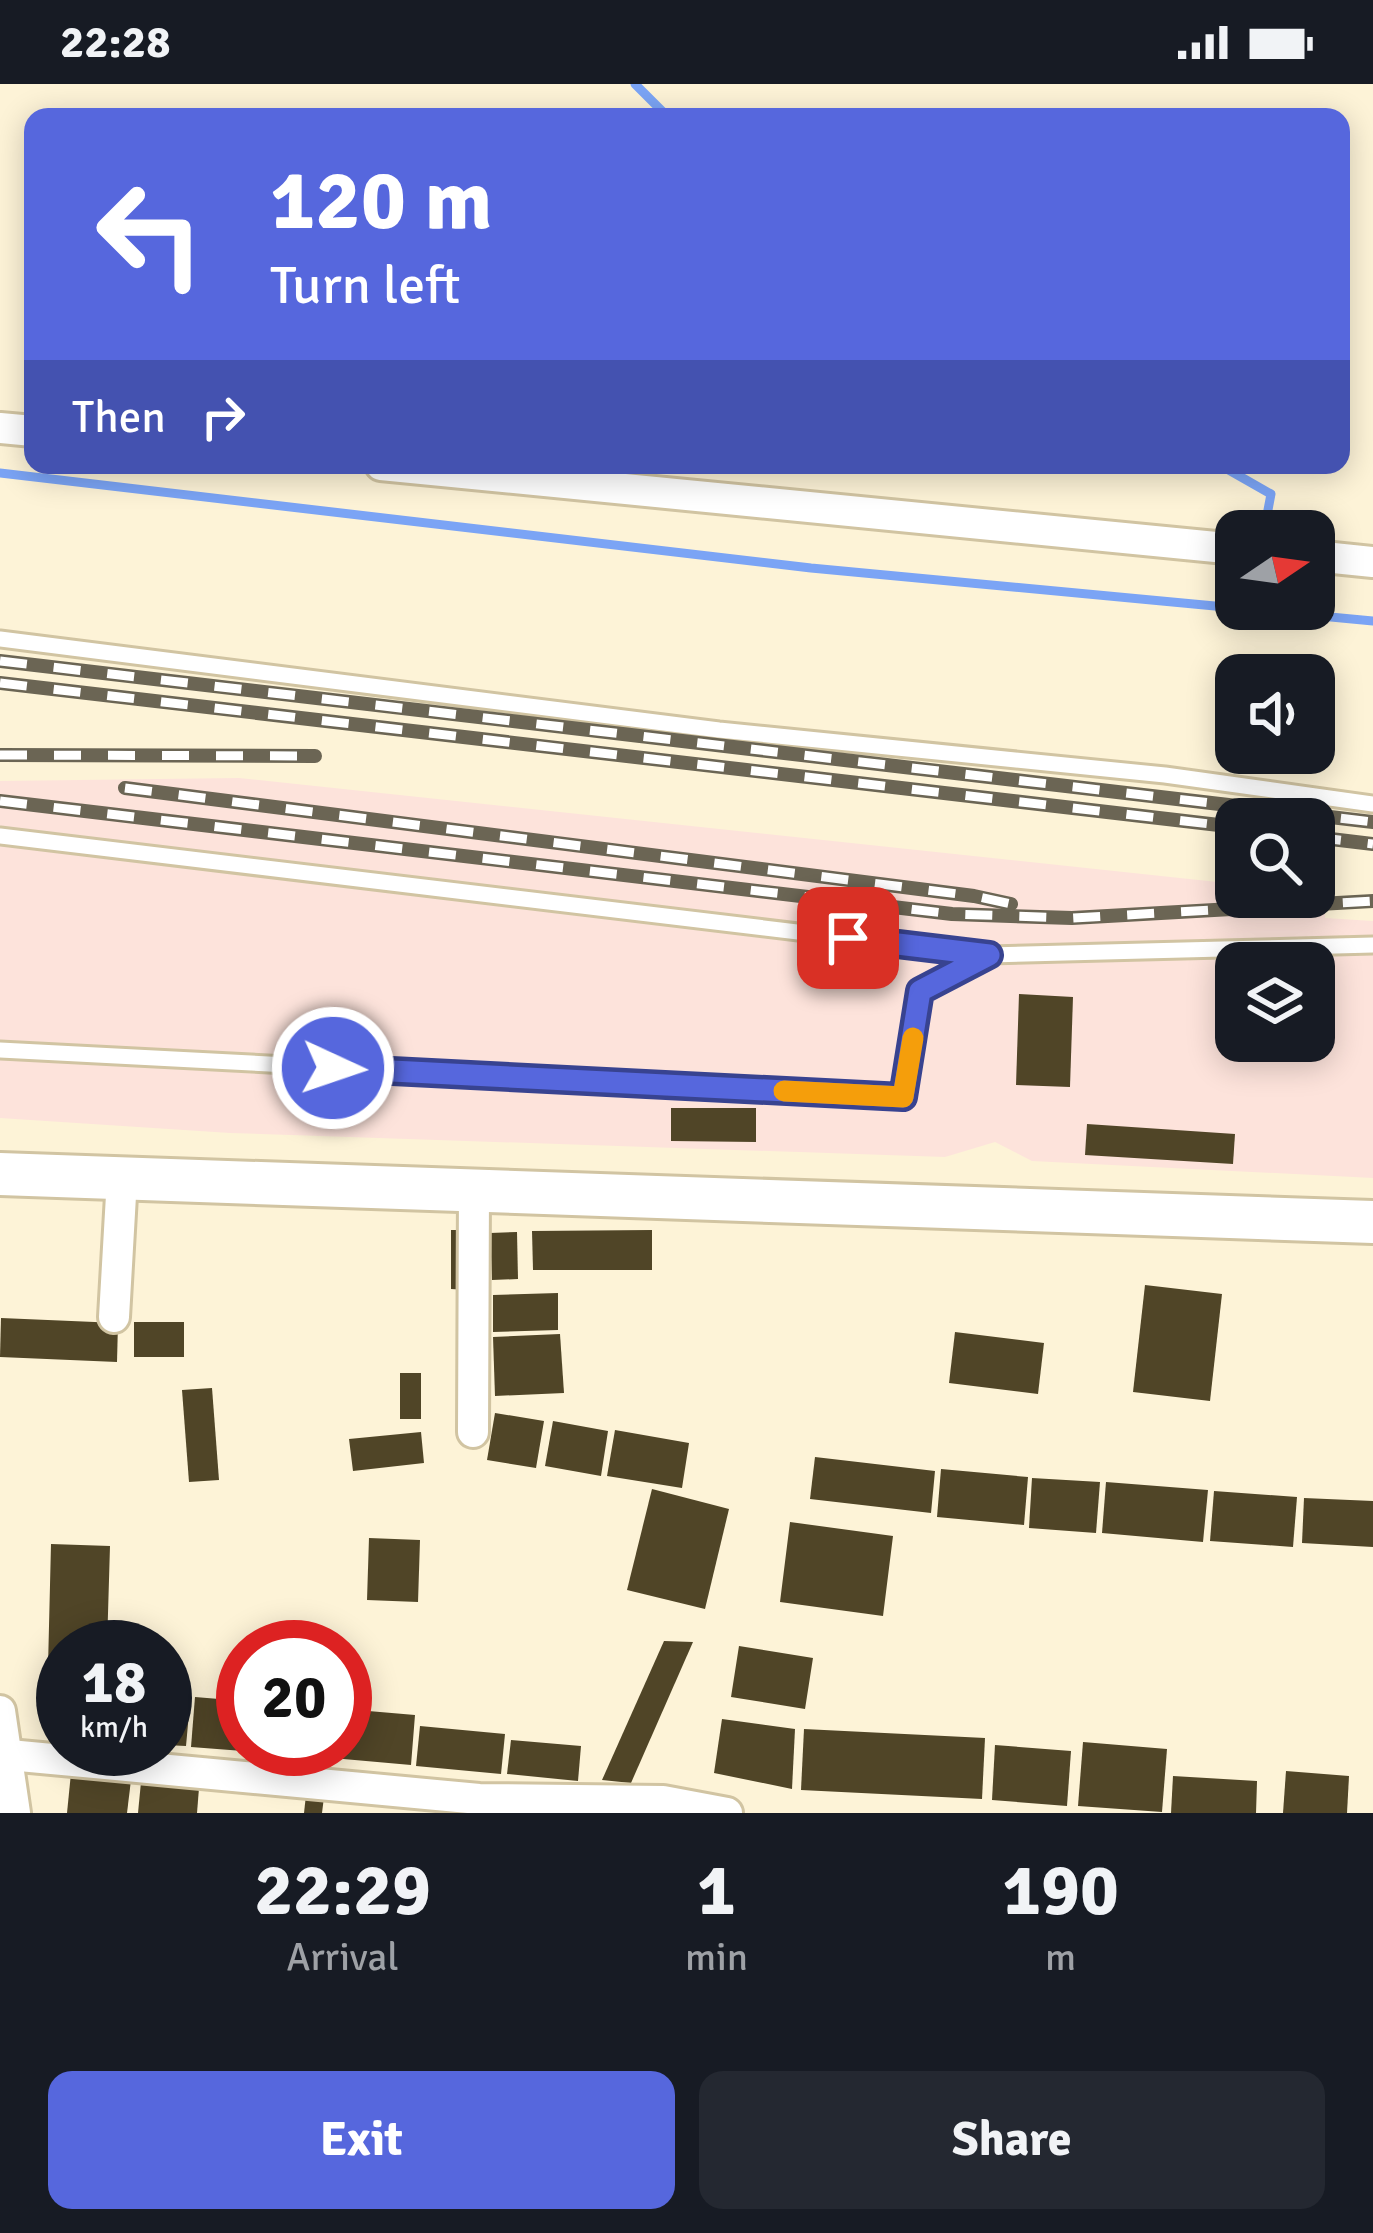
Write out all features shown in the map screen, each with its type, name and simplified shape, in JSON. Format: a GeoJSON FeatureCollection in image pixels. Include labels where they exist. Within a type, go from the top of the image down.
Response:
{"type":"FeatureCollection","features":[{"type":"Feature","properties":{"kind":"main road"},"geometry":{"type":"LineString","coordinates":[[0,1174],[1373,1222]]}},
{"type":"Feature","properties":{"kind":"street"},"geometry":{"type":"LineString","coordinates":[[472,474],[1215,547]]}},
{"type":"Feature","properties":{"kind":"street"},"geometry":{"type":"LineString","coordinates":[[1335,558],[1373,562]]}},
{"type":"Feature","properties":{"kind":"street"},"geometry":{"type":"LineString","coordinates":[[114,1317],[122,1178]]}},
{"type":"Feature","properties":{"kind":"street"},"geometry":{"type":"LineString","coordinates":[[472,1432],[474,1190]]}},
{"type":"Feature","properties":{"kind":"street"},"geometry":{"type":"LineString","coordinates":[[0,1711],[14,1813]]}},
{"type":"Feature","properties":{"kind":"street"},"geometry":{"type":"LineString","coordinates":[[9,1755],[478,1799],[728,1813]]}},
{"type":"Feature","properties":{"kind":"lane"},"geometry":{"type":"LineString","coordinates":[[0,639],[719,730],[1165,775],[1373,804]]}},
{"type":"Feature","properties":{"kind":"lane"},"geometry":{"type":"LineString","coordinates":[[0,836],[989,955],[1373,945]]}},
{"type":"Feature","properties":{"kind":"lane"},"geometry":{"type":"LineString","coordinates":[[0,1050],[903,1097],[920,991],[989,955]]}},
{"type":"Feature","properties":{"kind":"shaded area"},"geometry":{"type":"Polygon","coordinates":[[[239,778],[1215,882],[1215,918],[1373,921],[1373,1178],[1032,1161],[995,1142],[945,1157],[230,1133],[0,1118],[0,781],[239,778]]]}},
{"type":"Feature","properties":{"kind":"building"},"geometry":{"type":"Polygon","coordinates":[[[1019,994],[1073,997],[1070,1087],[1016,1085],[1019,994]]]}},
{"type":"Feature","properties":{"kind":"building"},"geometry":{"type":"Polygon","coordinates":[[[671,1108],[756,1108],[756,1142],[671,1141],[671,1108]]]}},
{"type":"Feature","properties":{"kind":"building"},"geometry":{"type":"Polygon","coordinates":[[[1087,1124],[1235,1134],[1233,1164],[1085,1155],[1087,1124]]]}},
{"type":"Feature","properties":{"kind":"building"},"geometry":{"type":"Polygon","coordinates":[[[451,1230],[468,1230],[467,1290],[451,1289],[451,1230]]]}},
{"type":"Feature","properties":{"kind":"building"},"geometry":{"type":"Polygon","coordinates":[[[652,1230],[652,1270],[533,1270],[532,1231],[652,1230]]]}},
{"type":"Feature","properties":{"kind":"building"},"geometry":{"type":"Polygon","coordinates":[[[517,1232],[518,1279],[492,1280],[490,1233],[517,1232]]]}},
{"type":"Feature","properties":{"kind":"building"},"geometry":{"type":"Polygon","coordinates":[[[1145,1285],[1222,1294],[1210,1401],[1133,1392],[1145,1285]]]}},
{"type":"Feature","properties":{"kind":"building"},"geometry":{"type":"Polygon","coordinates":[[[558,1293],[558,1330],[493,1332],[493,1295],[558,1293]]]}},
{"type":"Feature","properties":{"kind":"building"},"geometry":{"type":"Polygon","coordinates":[[[1,1318],[118,1323],[117,1362],[0,1357],[1,1318]]]}},
{"type":"Feature","properties":{"kind":"building"},"geometry":{"type":"Polygon","coordinates":[[[134,1322],[184,1322],[184,1357],[134,1357],[134,1322]]]}},
{"type":"Feature","properties":{"kind":"building"},"geometry":{"type":"Polygon","coordinates":[[[955,1332],[1044,1343],[1038,1394],[949,1383],[955,1332]]]}},
{"type":"Feature","properties":{"kind":"building"},"geometry":{"type":"Polygon","coordinates":[[[560,1334],[564,1393],[495,1396],[493,1337],[560,1334]]]}},
{"type":"Feature","properties":{"kind":"building"},"geometry":{"type":"Polygon","coordinates":[[[400,1373],[421,1373],[421,1419],[400,1419],[400,1373]]]}},
{"type":"Feature","properties":{"kind":"building"},"geometry":{"type":"Polygon","coordinates":[[[212,1388],[219,1480],[189,1482],[182,1390],[212,1388]]]}},
{"type":"Feature","properties":{"kind":"building"},"geometry":{"type":"Polygon","coordinates":[[[495,1413],[544,1421],[536,1468],[487,1460],[495,1413]]]}},
{"type":"Feature","properties":{"kind":"building"},"geometry":{"type":"Polygon","coordinates":[[[553,1421],[608,1431],[601,1476],[545,1466],[553,1421]]]}},
{"type":"Feature","properties":{"kind":"building"},"geometry":{"type":"Polygon","coordinates":[[[615,1430],[689,1443],[682,1488],[607,1476],[615,1430]]]}},
{"type":"Feature","properties":{"kind":"building"},"geometry":{"type":"Polygon","coordinates":[[[421,1432],[424,1463],[353,1471],[349,1439],[421,1432]]]}},
{"type":"Feature","properties":{"kind":"building"},"geometry":{"type":"Polygon","coordinates":[[[815,1457],[935,1471],[931,1513],[810,1499],[815,1457]]]}},
{"type":"Feature","properties":{"kind":"building"},"geometry":{"type":"Polygon","coordinates":[[[941,1469],[1028,1477],[1024,1525],[937,1517],[941,1469]]]}},
{"type":"Feature","properties":{"kind":"building"},"geometry":{"type":"Polygon","coordinates":[[[1032,1478],[1100,1482],[1096,1533],[1029,1528],[1032,1478]]]}},
{"type":"Feature","properties":{"kind":"building"},"geometry":{"type":"Polygon","coordinates":[[[1106,1482],[1208,1490],[1203,1542],[1102,1533],[1106,1482]]]}},
{"type":"Feature","properties":{"kind":"building"},"geometry":{"type":"Polygon","coordinates":[[[652,1489],[729,1509],[705,1609],[627,1590],[652,1489]]]}},
{"type":"Feature","properties":{"kind":"building"},"geometry":{"type":"Polygon","coordinates":[[[1214,1491],[1297,1497],[1293,1547],[1210,1541],[1214,1491]]]}},
{"type":"Feature","properties":{"kind":"building"},"geometry":{"type":"Polygon","coordinates":[[[1304,1498],[1373,1501],[1373,1547],[1302,1543],[1304,1498]]]}},
{"type":"Feature","properties":{"kind":"building"},"geometry":{"type":"Polygon","coordinates":[[[790,1522],[893,1536],[883,1616],[780,1602],[790,1522]]]}},
{"type":"Feature","properties":{"kind":"building"},"geometry":{"type":"Polygon","coordinates":[[[369,1538],[420,1540],[418,1602],[367,1600],[369,1538]]]}},
{"type":"Feature","properties":{"kind":"building"},"geometry":{"type":"Polygon","coordinates":[[[51,1544],[110,1546],[108,1620],[49,1620],[51,1544]]]}},
{"type":"Feature","properties":{"kind":"building"},"geometry":{"type":"Polygon","coordinates":[[[664,1641],[693,1642],[631,1783],[602,1780],[664,1641]]]}},
{"type":"Feature","properties":{"kind":"building"},"geometry":{"type":"Polygon","coordinates":[[[739,1646],[813,1658],[805,1709],[731,1697],[739,1646]]]}},
{"type":"Feature","properties":{"kind":"building"},"geometry":{"type":"Polygon","coordinates":[[[195,1697],[216,1699],[216,1749],[192,1747],[195,1697]]]}},
{"type":"Feature","properties":{"kind":"building"},"geometry":{"type":"Polygon","coordinates":[[[372,1711],[415,1715],[411,1765],[372,1762],[372,1711]]]}},
{"type":"Feature","properties":{"kind":"building"},"geometry":{"type":"Polygon","coordinates":[[[722,1719],[795,1729],[792,1789],[714,1773],[722,1719]]]}},
{"type":"Feature","properties":{"kind":"building"},"geometry":{"type":"Polygon","coordinates":[[[420,1726],[505,1734],[501,1774],[416,1766],[420,1726]]]}},
{"type":"Feature","properties":{"kind":"building"},"geometry":{"type":"Polygon","coordinates":[[[804,1729],[985,1738],[982,1799],[801,1790],[804,1729]]]}},
{"type":"Feature","properties":{"kind":"building"},"geometry":{"type":"Polygon","coordinates":[[[511,1740],[581,1746],[578,1781],[507,1774],[511,1740]]]}},
{"type":"Feature","properties":{"kind":"building"},"geometry":{"type":"Polygon","coordinates":[[[1083,1742],[1167,1749],[1162,1812],[1078,1806],[1083,1742]]]}},
{"type":"Feature","properties":{"kind":"building"},"geometry":{"type":"Polygon","coordinates":[[[995,1745],[1071,1751],[1067,1806],[992,1800],[995,1745]]]}},
{"type":"Feature","properties":{"kind":"building"},"geometry":{"type":"Polygon","coordinates":[[[1286,1771],[1349,1776],[1347,1813],[1283,1813],[1286,1771]]]}},
{"type":"Feature","properties":{"kind":"building"},"geometry":{"type":"Polygon","coordinates":[[[71,1776],[131,1780],[127,1813],[67,1813],[71,1776]]]}},
{"type":"Feature","properties":{"kind":"building"},"geometry":{"type":"Polygon","coordinates":[[[1173,1776],[1257,1781],[1256,1813],[1171,1813],[1173,1776]]]}},
{"type":"Feature","properties":{"kind":"building"},"geometry":{"type":"Polygon","coordinates":[[[141,1782],[199,1788],[197,1813],[138,1813],[141,1782]]]}},
{"type":"Feature","properties":{"kind":"building"},"geometry":{"type":"Polygon","coordinates":[[[306,1795],[324,1797],[322,1813],[304,1813],[306,1795]]]}},
{"type":"Feature","properties":{"kind":"waterway"},"geometry":{"type":"LineString","coordinates":[[635,84],[659,108]]}},
{"type":"Feature","properties":{"kind":"waterway"},"geometry":{"type":"LineString","coordinates":[[0,473],[811,568],[1215,606]]}},
{"type":"Feature","properties":{"kind":"waterway"},"geometry":{"type":"LineString","coordinates":[[1236,474],[1271,494],[1268,510]]}},
{"type":"Feature","properties":{"kind":"waterway"},"geometry":{"type":"LineString","coordinates":[[1335,617],[1373,621]]}},
{"type":"Feature","properties":{"kind":"railway"},"geometry":{"type":"LineString","coordinates":[[0,661],[1373,822]]}},
{"type":"Feature","properties":{"kind":"railway"},"geometry":{"type":"LineString","coordinates":[[0,683],[1215,825]]}},
{"type":"Feature","properties":{"kind":"railway"},"geometry":{"type":"LineString","coordinates":[[0,755],[315,756]]}},
{"type":"Feature","properties":{"kind":"railway"},"geometry":{"type":"LineString","coordinates":[[125,788],[1011,904]]}},
{"type":"Feature","properties":{"kind":"railway"},"geometry":{"type":"LineString","coordinates":[[0,801],[952,914],[1072,918],[1373,901]]}},
{"type":"Feature","properties":{"kind":"railway"},"geometry":{"type":"LineString","coordinates":[[1335,839],[1373,844]]}},
{"type":"Feature","properties":{"kind":"slow traffic"},"geometry":{"type":"LineString","coordinates":[[784,1091],[903,1097],[913,1038]]}},
{"type":"Feature","properties":{"kind":"route"},"geometry":{"type":"LineString","coordinates":[[333,1068],[903,1097],[920,991],[989,955],[848,938]]}}]}
